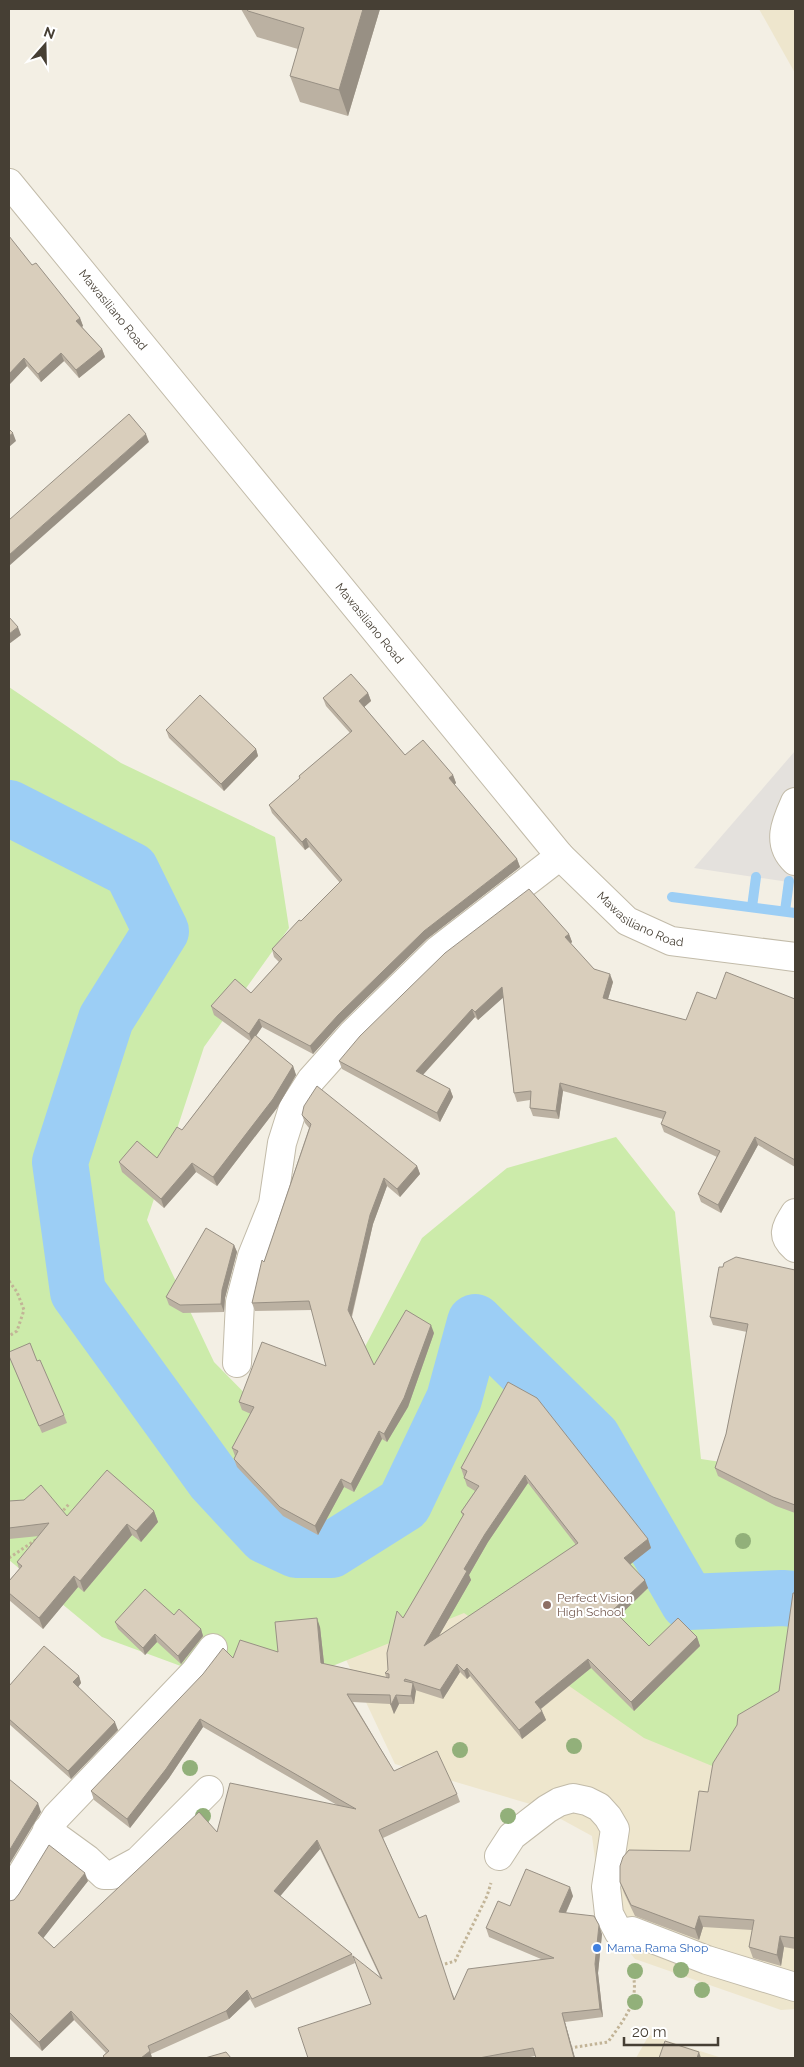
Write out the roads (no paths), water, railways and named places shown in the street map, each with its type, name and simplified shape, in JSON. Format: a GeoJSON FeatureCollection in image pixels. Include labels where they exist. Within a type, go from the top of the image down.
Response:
{"type":"FeatureCollection","features":[{"type":"Feature","properties":{"kind":"street","name":"Mawasiliano Road"},"geometry":{"type":"LineString","coordinates":[[9,183],[560,856],[627,921],[671,941],[795,957]]}},
{"type":"Feature","properties":{"kind":"street"},"geometry":{"type":"LineString","coordinates":[[795,802],[784,829],[787,850],[795,861]]}},
{"type":"Feature","properties":{"kind":"street"},"geometry":{"type":"LineString","coordinates":[[237,1363],[240,1302],[252,1256],[273,1204],[282,1142],[293,1108],[310,1080],[352,1034],[438,950],[560,856]]}},
{"type":"Feature","properties":{"kind":"street"},"geometry":{"type":"LineString","coordinates":[[795,1214],[787,1226],[785,1234],[787,1241],[795,1248]]}},
{"type":"Feature","properties":{"kind":"street"},"geometry":{"type":"LineString","coordinates":[[9,1895],[56,1817],[195,1672],[213,1648]]}},
{"type":"Feature","properties":{"kind":"street"},"geometry":{"type":"LineString","coordinates":[[47,1830],[87,1859],[104,1875],[112,1875],[138,1861],[178,1824],[209,1790]]}},
{"type":"Feature","properties":{"kind":"street"},"geometry":{"type":"LineString","coordinates":[[499,1856],[512,1836],[547,1809],[559,1802],[574,1798],[587,1801],[599,1807],[615,1829],[606,1887],[609,1914],[619,1933],[632,1931],[707,1960],[795,1987]]}},
{"type":"Feature","properties":{"kind":"waterway"},"geometry":{"type":"LineString","coordinates":[[9,808],[131,870],[161,931],[106,1019],[60,1162],[78,1292],[214,1480],[266,1536],[296,1550],[331,1550],[404,1504],[454,1399],[475,1322],[593,1438],[688,1602],[795,1599]]}},
{"type":"Feature","properties":{"kind":"waterway"},"geometry":{"type":"LineString","coordinates":[[752,907],[756,877]]}},
{"type":"Feature","properties":{"kind":"waterway"},"geometry":{"type":"LineString","coordinates":[[785,911],[789,881]]}},
{"type":"Feature","properties":{"kind":"waterway"},"geometry":{"type":"LineString","coordinates":[[672,897],[795,913]]}},
{"type":"Feature","properties":{"kind":"place","name":"Perfect Vision High School"},"geometry":{"type":"Point","coordinates":[547,1605]}},
{"type":"Feature","properties":{"kind":"place","name":"Mama Rama Shop"},"geometry":{"type":"Point","coordinates":[597,1948]}}]}
